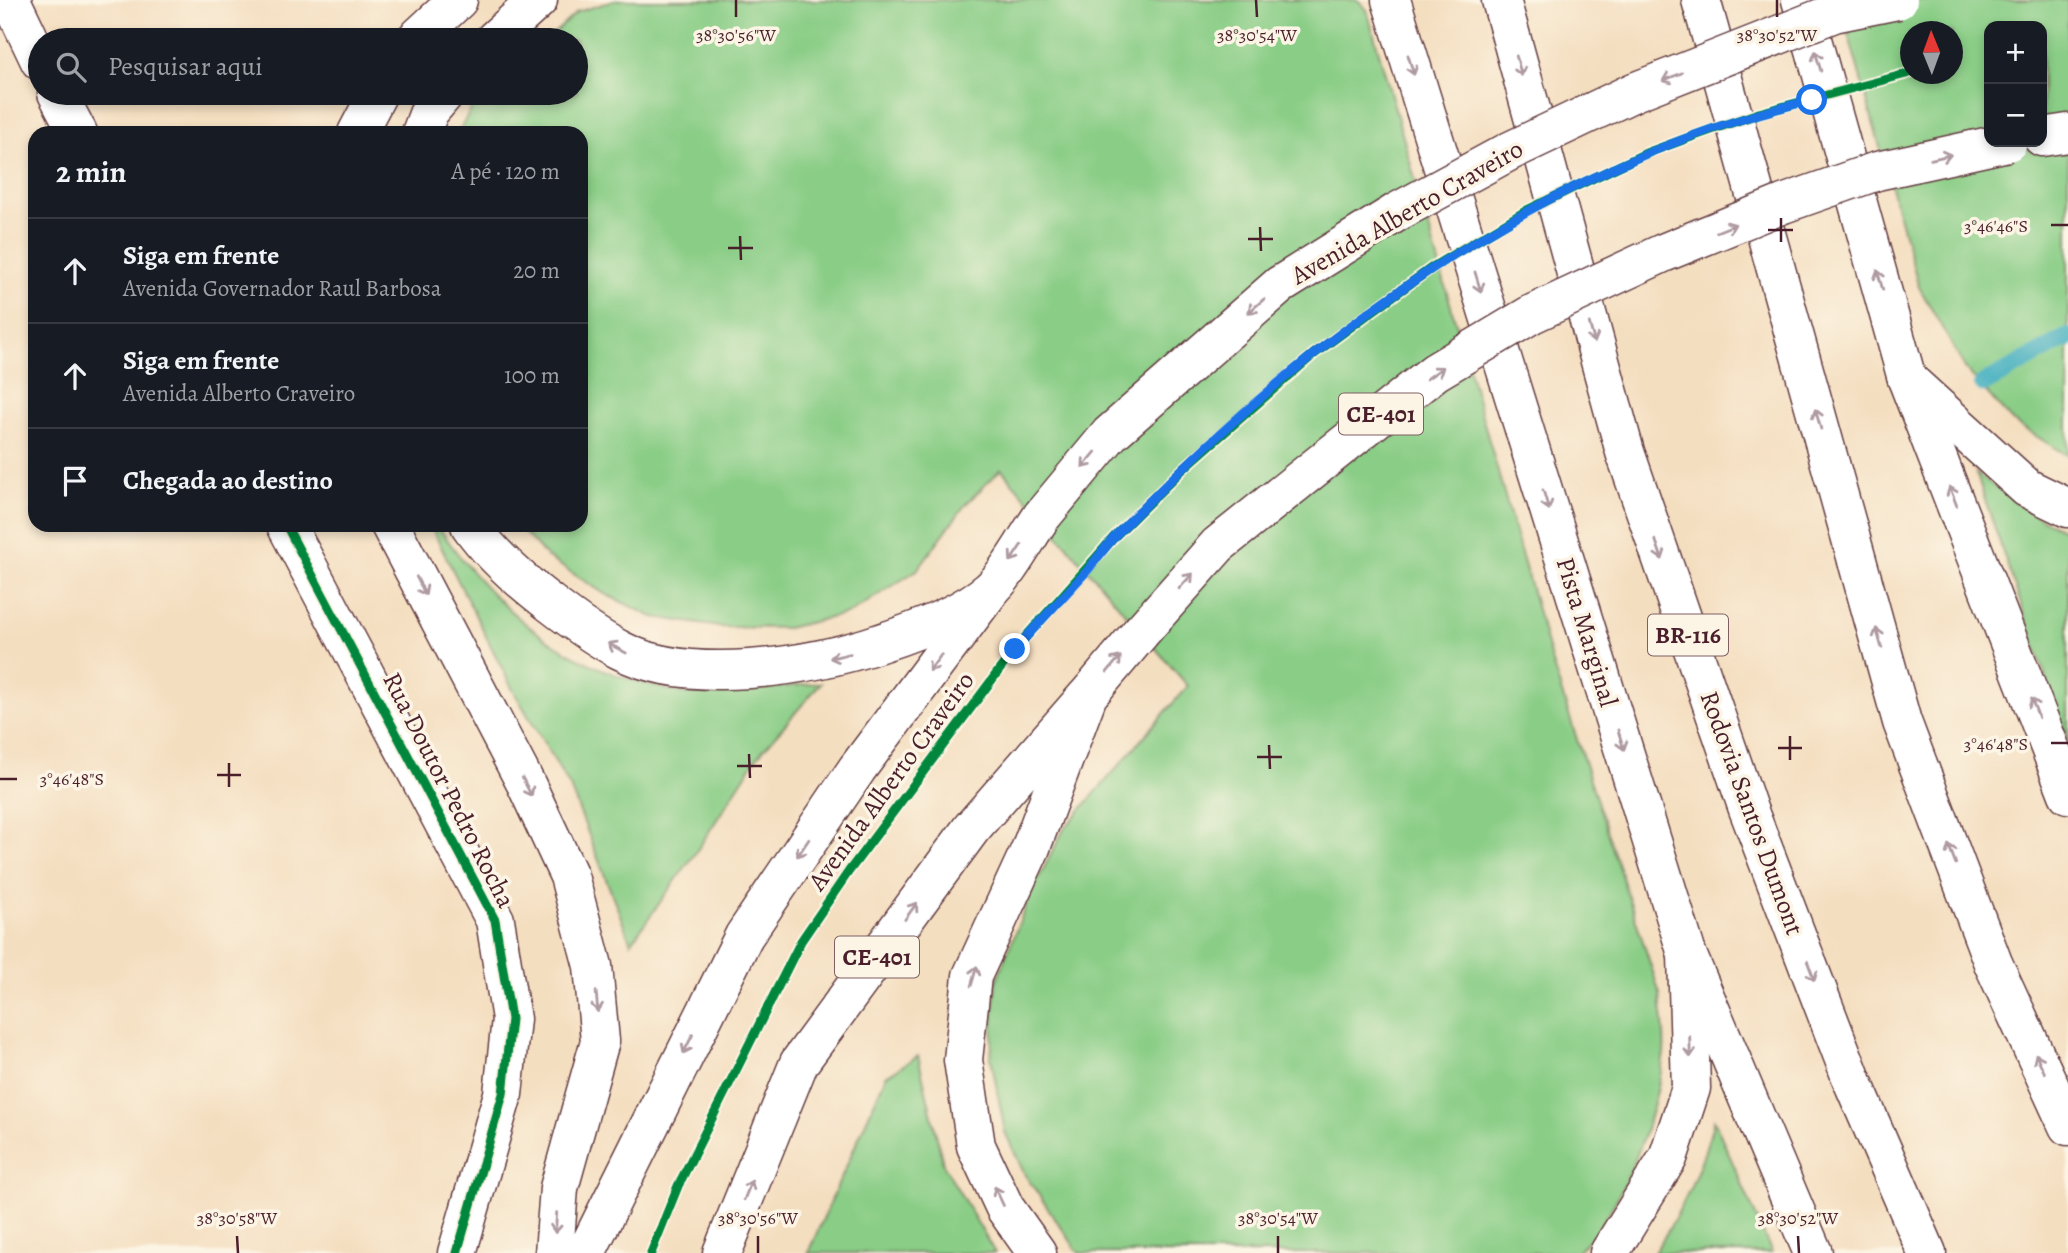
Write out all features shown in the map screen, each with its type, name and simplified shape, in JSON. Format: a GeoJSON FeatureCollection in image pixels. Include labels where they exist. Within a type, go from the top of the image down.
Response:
{"type":"FeatureCollection","features":[{"type":"Feature","properties":{"kind":"main road"},"geometry":{"type":"LineString","coordinates":[[11,0],[28,36]]}},
{"type":"Feature","properties":{"kind":"main road"},"geometry":{"type":"LineString","coordinates":[[428,28],[458,0]]}},
{"type":"Feature","properties":{"kind":"main road"},"geometry":{"type":"LineString","coordinates":[[507,28],[538,0]]}},
{"type":"Feature","properties":{"kind":"main road","name":"Pista Marginal"},"geometry":{"type":"LineString","coordinates":[[1391,0],[1687,954],[1813,1253]]}},
{"type":"Feature","properties":{"kind":"main road","name":"Rodovia Santos Dumont"},"geometry":{"type":"LineString","coordinates":[[1501,0],[1625,452],[1748,809],[1852,1080],[1927,1253]]}},
{"type":"Feature","properties":{"kind":"main road"},"geometry":{"type":"LineString","coordinates":[[1701,0],[1902,722],[1993,962],[2068,1126]]}},
{"type":"Feature","properties":{"kind":"main road"},"geometry":{"type":"LineString","coordinates":[[1801,0],[1907,379],[2068,794]]}},
{"type":"Feature","properties":{"kind":"main road","name":"Avenida Alberto Craveiro"},"geometry":{"type":"LineString","coordinates":[[586,1253],[744,936],[857,769],[991,589],[1041,516],[1110,434],[1280,285],[1397,212],[1510,151],[1634,92],[1835,13],[1898,0]]}},
{"type":"Feature","properties":{"kind":"main road"},"geometry":{"type":"LineString","coordinates":[[63,105],[74,126]]}},
{"type":"Feature","properties":{"kind":"main road"},"geometry":{"type":"LineString","coordinates":[[360,126],[371,105]]}},
{"type":"Feature","properties":{"kind":"main road"},"geometry":{"type":"LineString","coordinates":[[424,126],[434,105]]}},
{"type":"Feature","properties":{"kind":"main road"},"geometry":{"type":"LineString","coordinates":[[2047,136],[2068,133]]}},
{"type":"Feature","properties":{"kind":"main road","name":"CE-401"},"geometry":{"type":"LineString","coordinates":[[722,1253],[799,1063],[971,829],[1218,545],[1435,372],[1532,314],[1662,253],[1783,204],[1877,171],[1985,147]]}},
{"type":"Feature","properties":{"kind":"main road"},"geometry":{"type":"LineString","coordinates":[[1907,379],[2027,488],[2068,508]]}},
{"type":"Feature","properties":{"kind":"main road","name":"Rua Doutor Pedro Rocha"},"geometry":{"type":"LineString","coordinates":[[290,532],[495,920],[511,1019],[503,1094],[457,1253]]}},
{"type":"Feature","properties":{"kind":"main road"},"geometry":{"type":"LineString","coordinates":[[394,532],[526,784],[569,876],[593,967],[600,1041],[559,1188],[554,1253]]}},
{"type":"Feature","properties":{"kind":"main road"},"geometry":{"type":"LineString","coordinates":[[475,532],[532,590],[574,622],[622,652],[677,667],[741,671],[842,656],[920,630],[991,589]]}},
{"type":"Feature","properties":{"kind":"main road"},"geometry":{"type":"LineString","coordinates":[[1037,1253],[1005,1208],[976,1146],[963,1060],[972,976],[1030,850],[1088,695]]}},
{"type":"Feature","properties":{"kind":"main road"},"geometry":{"type":"LineString","coordinates":[[1609,1253],[1668,1158],[1691,1088],[1687,954]]}},
{"type":"Feature","properties":{"kind":"green space"},"geometry":{"type":"Polygon","coordinates":[[[616,0],[1358,0],[1367,10],[1553,666],[1660,994],[1664,1053],[1645,1132],[1608,1214],[1575,1253],[1079,1253],[1025,1175],[1005,1132],[991,1058],[996,982],[1030,895],[1064,829],[1188,686],[1001,469],[965,505],[917,570],[850,613],[787,628],[720,627],[653,617],[605,594],[547,557],[524,532],[588,532],[588,126],[462,126],[474,105],[588,105],[588,28],[560,28],[577,12],[616,0]]]}},
{"type":"Feature","properties":{"kind":"green space"},"geometry":{"type":"Polygon","coordinates":[[[1839,0],[2068,0],[2068,456],[2012,421],[1965,368],[1919,287],[1839,0]]]}},
{"type":"Feature","properties":{"kind":"green space"},"geometry":{"type":"Polygon","coordinates":[[[1976,473],[2032,514],[2068,532],[2068,742],[1976,473]]]}},
{"type":"Feature","properties":{"kind":"green space"},"geometry":{"type":"Polygon","coordinates":[[[434,532],[442,532],[480,580],[528,626],[556,645],[616,675],[671,691],[692,694],[821,683],[757,757],[696,852],[631,943],[570,787],[513,690],[434,532]]]}},
{"type":"Feature","properties":{"kind":"green space"},"geometry":{"type":"Polygon","coordinates":[[[918,1056],[943,1164],[995,1253],[808,1253],[886,1076],[918,1056]]]}},
{"type":"Feature","properties":{"kind":"green space"},"geometry":{"type":"Polygon","coordinates":[[[1714,1120],[1772,1253],[1654,1253],[1690,1189],[1714,1120]]]}},
{"type":"Feature","properties":{"kind":"waterway"},"geometry":{"type":"LineString","coordinates":[[1983,384],[2068,337]]}},
{"type":"Feature","properties":{"kind":"cycle path"},"geometry":{"type":"LineString","coordinates":[[651,1253],[678,1186],[801,941],[849,871],[1015,649],[1115,536],[1184,468],[1314,354],[1434,266],[1527,210],[1646,153],[1759,113],[1900,76]]}},
{"type":"Feature","properties":{"kind":"cycle path"},"geometry":{"type":"LineString","coordinates":[[290,532],[495,920],[511,1019],[503,1094],[457,1253]]}},
{"type":"Feature","properties":{"kind":"route"},"geometry":{"type":"LineString","coordinates":[[1015,649],[1115,536],[1254,404],[1314,354],[1434,266],[1527,210],[1590,177],[1646,153],[1759,113],[1812,100]]}}]}
